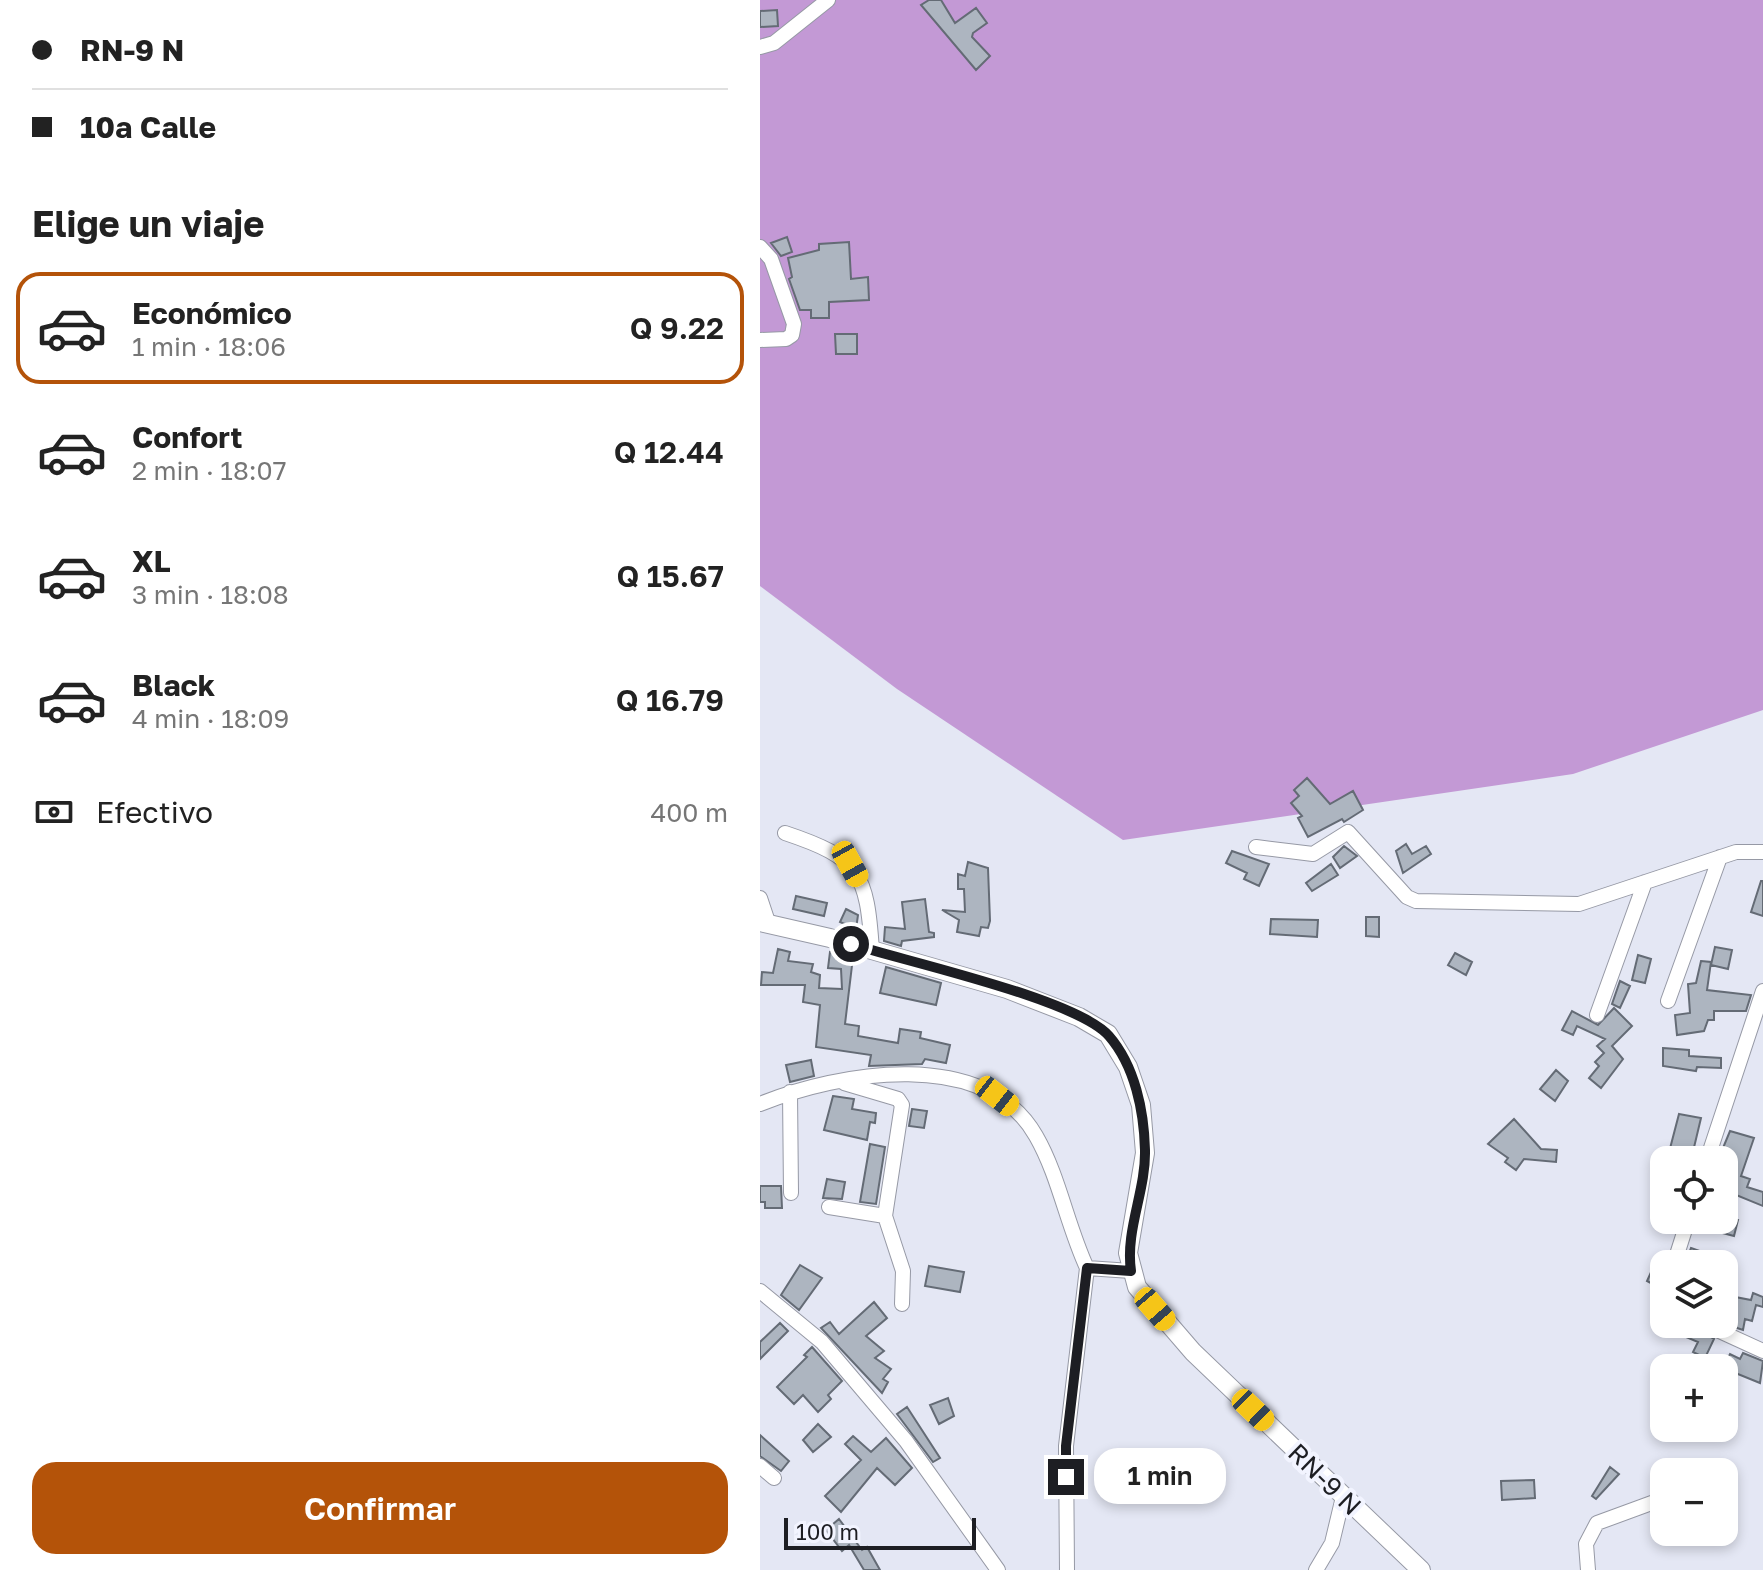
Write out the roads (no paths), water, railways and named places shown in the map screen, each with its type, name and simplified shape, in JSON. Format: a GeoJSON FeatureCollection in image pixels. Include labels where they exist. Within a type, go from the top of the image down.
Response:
{"type":"FeatureCollection","features":[{"type":"Feature","properties":{"kind":"main road"},"geometry":{"type":"LineString","coordinates":[[764,922],[1007,989],[1079,1017],[1108,1034],[1128,1067],[1141,1105],[1145,1153],[1128,1253],[1131,1271]]}},
{"type":"Feature","properties":{"kind":"main road","name":"RN-9 N"},"geometry":{"type":"LineString","coordinates":[[1131,1271],[1137,1287],[1193,1352],[1421,1570]]}},
{"type":"Feature","properties":{"kind":"street"},"geometry":{"type":"LineString","coordinates":[[760,47],[774,43],[826,0]]}},
{"type":"Feature","properties":{"kind":"street"},"geometry":{"type":"LineString","coordinates":[[760,247],[771,259],[794,324],[792,335],[786,339],[760,340]]}},
{"type":"Feature","properties":{"kind":"street"},"geometry":{"type":"LineString","coordinates":[[1256,847],[1313,854],[1348,832],[1407,897],[1416,901],[1579,904],[1720,857],[1746,850],[1763,852]]}},
{"type":"Feature","properties":{"kind":"street"},"geometry":{"type":"LineString","coordinates":[[785,833],[827,847],[850,864],[869,897],[872,951]]}},
{"type":"Feature","properties":{"kind":"street"},"geometry":{"type":"LineString","coordinates":[[1668,1001],[1720,857]]}},
{"type":"Feature","properties":{"kind":"street"},"geometry":{"type":"LineString","coordinates":[[1597,1015],[1645,882]]}},
{"type":"Feature","properties":{"kind":"street"},"geometry":{"type":"LineString","coordinates":[[760,898],[764,922]]}},
{"type":"Feature","properties":{"kind":"street"},"geometry":{"type":"LineString","coordinates":[[1712,1146],[1763,991]]}},
{"type":"Feature","properties":{"kind":"street"},"geometry":{"type":"LineString","coordinates":[[760,1104],[790,1092],[836,1081],[880,1076],[945,1075],[997,1096],[1035,1133],[1087,1268],[1066,1446],[1067,1570]]}},
{"type":"Feature","properties":{"kind":"street"},"geometry":{"type":"LineString","coordinates":[[836,1081],[898,1099],[902,1105],[885,1216],[903,1271],[902,1304]]}},
{"type":"Feature","properties":{"kind":"street"},"geometry":{"type":"LineString","coordinates":[[790,1092],[791,1193]]}},
{"type":"Feature","properties":{"kind":"street"},"geometry":{"type":"LineString","coordinates":[[829,1207],[885,1216]]}},
{"type":"Feature","properties":{"kind":"street"},"geometry":{"type":"LineString","coordinates":[[1087,1268],[1131,1271]]}},
{"type":"Feature","properties":{"kind":"street"},"geometry":{"type":"LineString","coordinates":[[760,1291],[822,1342],[897,1430],[998,1570]]}},
{"type":"Feature","properties":{"kind":"street"},"geometry":{"type":"LineString","coordinates":[[1735,1338],[1763,1351]]}},
{"type":"Feature","properties":{"kind":"street"},"geometry":{"type":"LineString","coordinates":[[760,1466],[774,1478]]}},
{"type":"Feature","properties":{"kind":"street"},"geometry":{"type":"LineString","coordinates":[[1316,1570],[1332,1543],[1343,1497]]}},
{"type":"Feature","properties":{"kind":"street"},"geometry":{"type":"LineString","coordinates":[[1588,1570],[1586,1544],[1597,1523],[1650,1504]]}}]}
